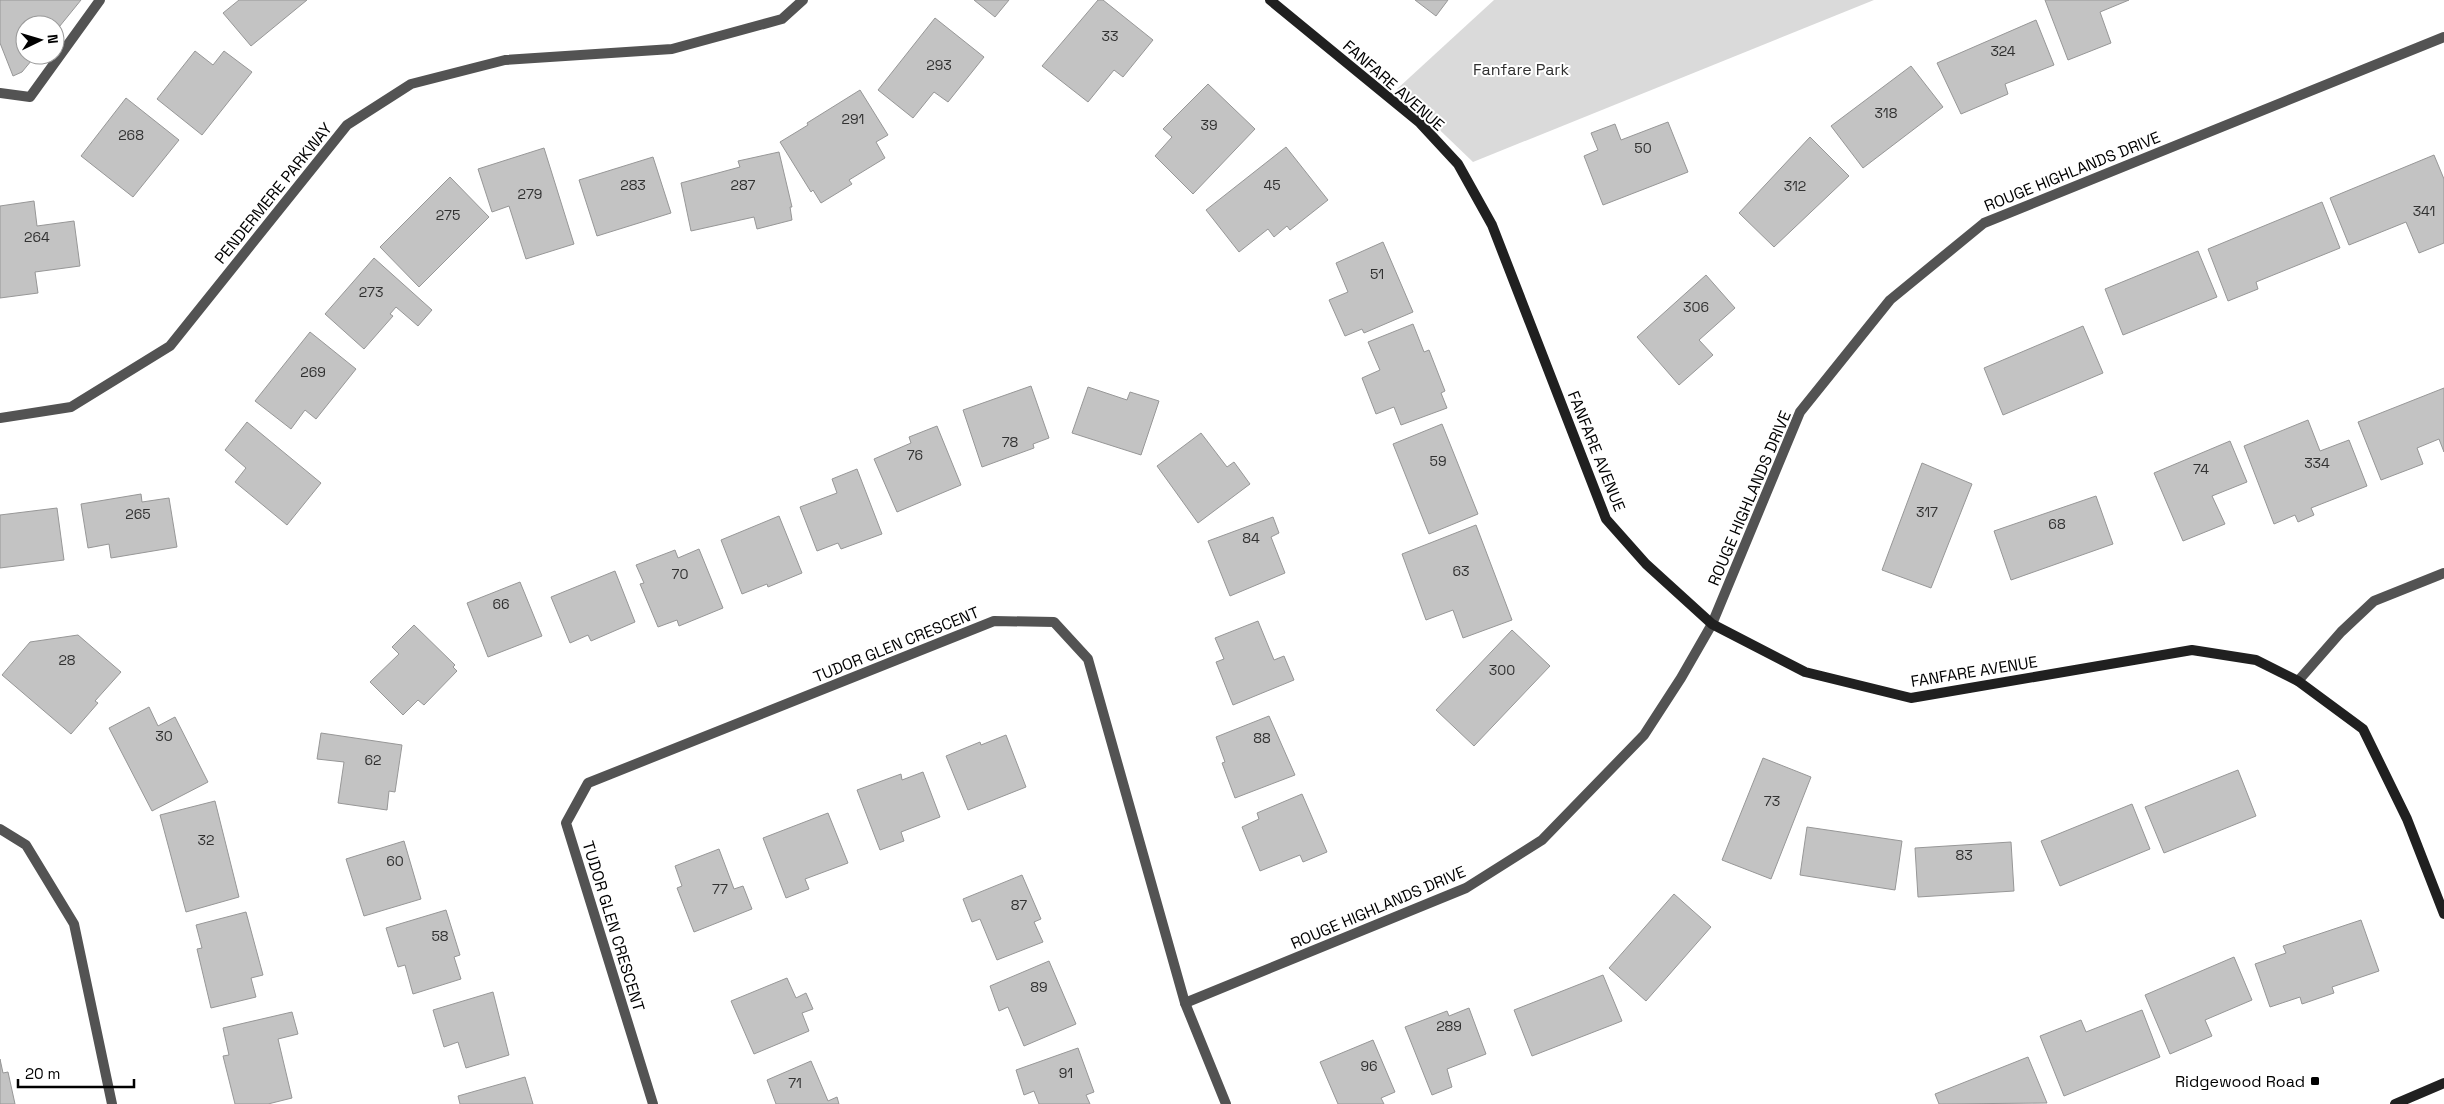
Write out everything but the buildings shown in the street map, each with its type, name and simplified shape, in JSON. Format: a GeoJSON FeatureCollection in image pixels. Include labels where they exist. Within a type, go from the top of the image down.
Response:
{"type":"FeatureCollection","features":[{"type":"Feature","properties":{"kind":"street"},"geometry":{"type":"LineString","coordinates":[[0,93],[30,97],[100,0]]}},
{"type":"Feature","properties":{"kind":"street","name":"PENDERMERE PARKWAY"},"geometry":{"type":"LineString","coordinates":[[0,418],[71,407],[170,346],[347,126],[411,84],[505,60],[672,49],[782,19],[803,0]]}},
{"type":"Feature","properties":{"kind":"street","name":"FANFARE AVENUE"},"geometry":{"type":"LineString","coordinates":[[1270,0],[1420,123],[1458,164],[1492,226],[1606,519],[1646,564],[1712,624],[1805,672],[1911,698],[2192,650],[2256,660],[2298,681],[2363,729],[2407,819],[2444,914]]}},
{"type":"Feature","properties":{"kind":"street","name":"ROUGE HIGHLANDS DRIVE"},"geometry":{"type":"LineString","coordinates":[[1185,1003],[1466,888],[1542,840],[1644,735],[1712,624],[1800,412],[1890,300],[1984,223],[2444,37]]}},
{"type":"Feature","properties":{"kind":"street"},"geometry":{"type":"LineString","coordinates":[[2298,681],[2340,632],[2374,601],[2444,573]]}},
{"type":"Feature","properties":{"kind":"street","name":"TUDOR GLEN CRESCENT"},"geometry":{"type":"LineString","coordinates":[[653,1104],[566,823],[588,783],[994,621],[1054,622],[1088,659],[1185,1003],[1226,1104]]}},
{"type":"Feature","properties":{"kind":"street"},"geometry":{"type":"LineString","coordinates":[[0,829],[26,845],[74,924],[112,1104]]}},
{"type":"Feature","properties":{"kind":"street"},"geometry":{"type":"LineString","coordinates":[[2395,1104],[2444,1083]]}},
{"type":"Feature","properties":{"kind":"green space","name":"Fanfare Park"},"geometry":{"type":"Polygon","coordinates":[[[1494,0],[1874,0],[1473,162],[1397,89],[1494,0]]]}},
{"type":"Feature","properties":{"kind":"place","name":"Ridgewood Road"},"geometry":{"type":"Point","coordinates":[2315,1081]}}]}
